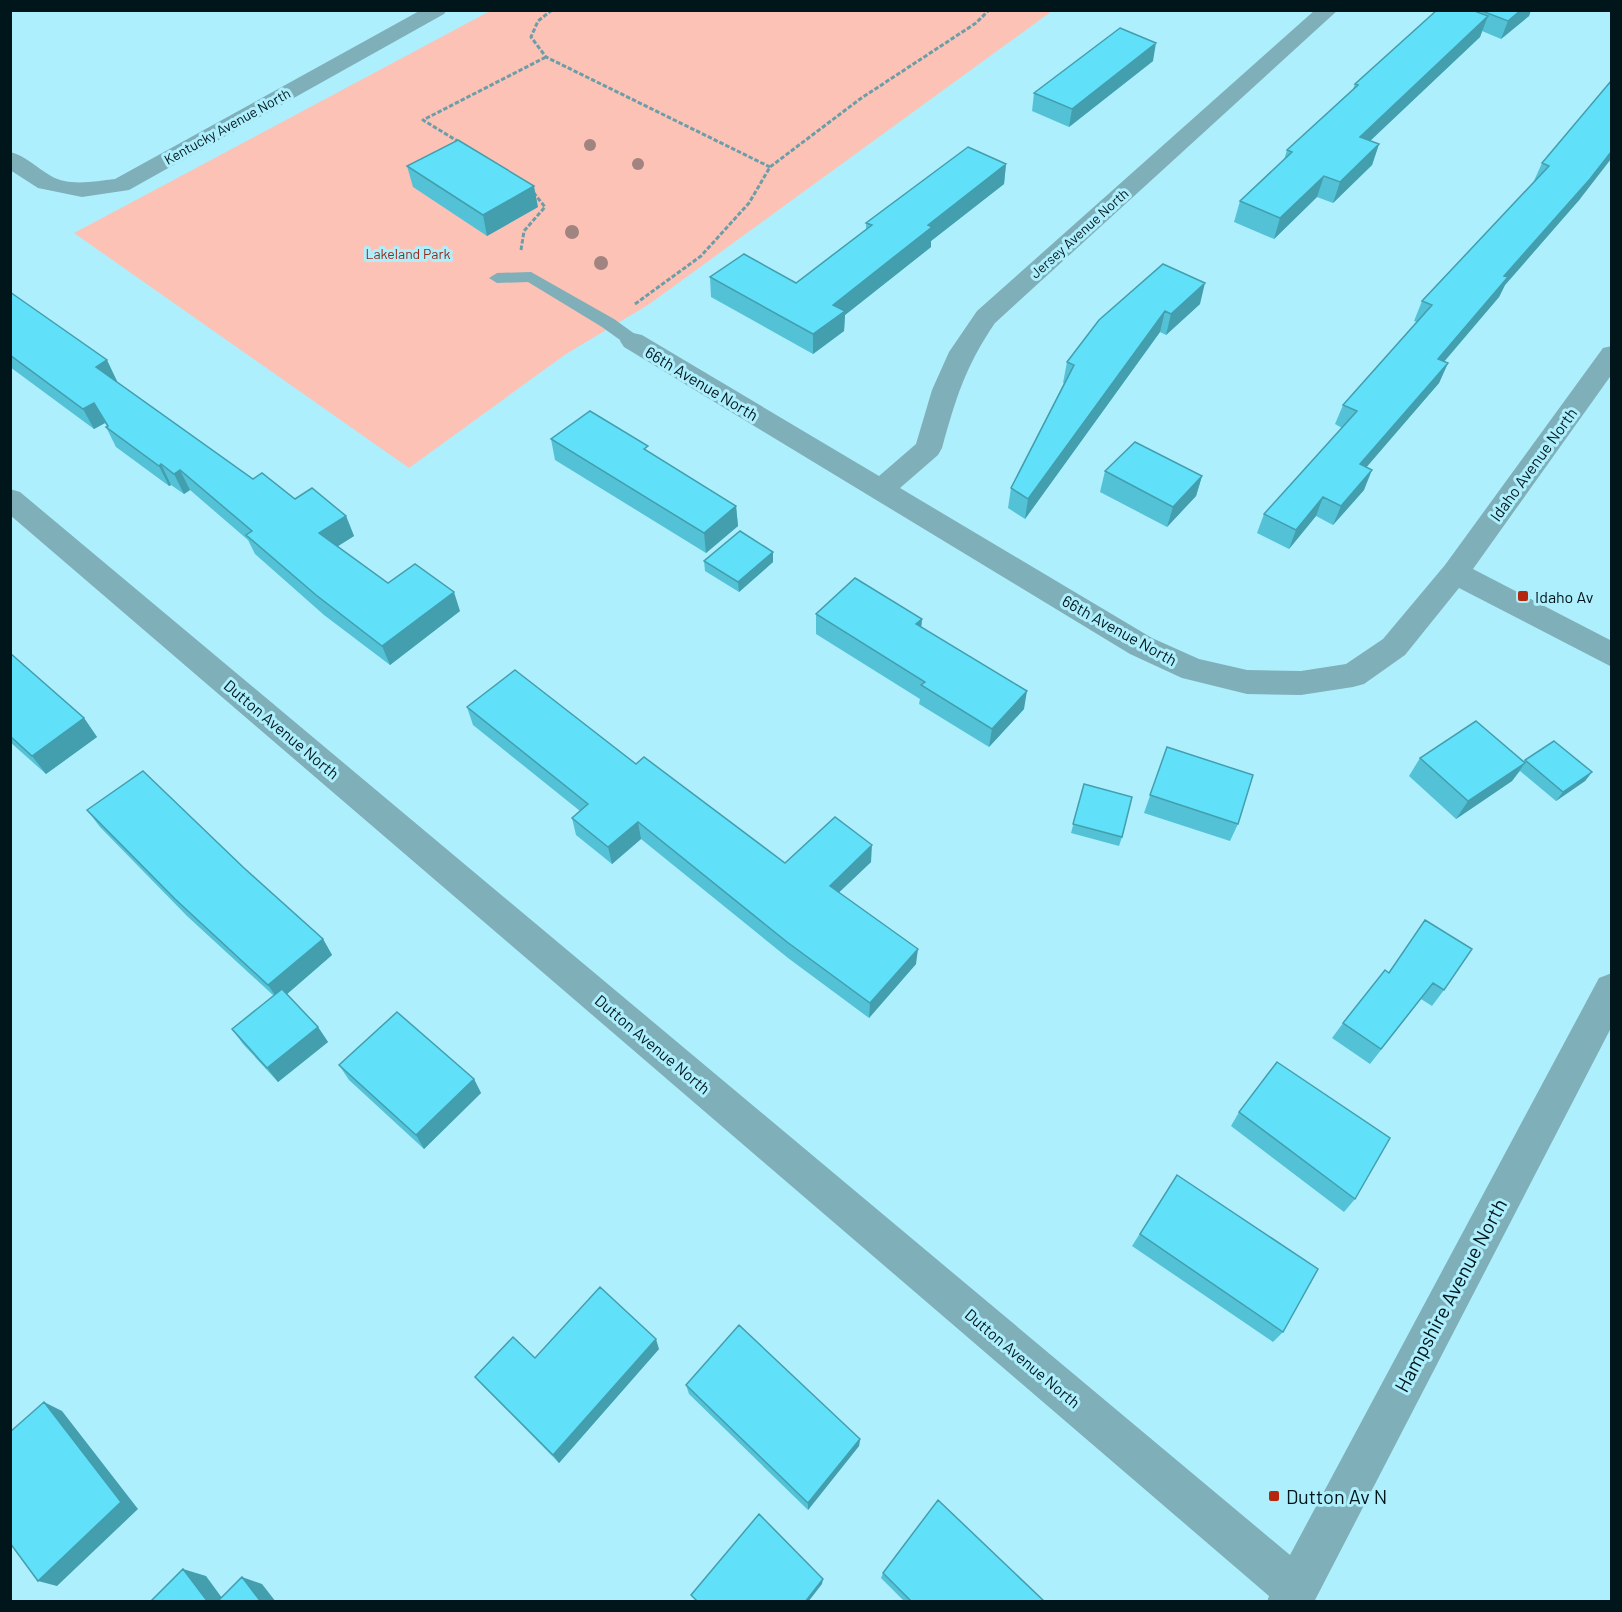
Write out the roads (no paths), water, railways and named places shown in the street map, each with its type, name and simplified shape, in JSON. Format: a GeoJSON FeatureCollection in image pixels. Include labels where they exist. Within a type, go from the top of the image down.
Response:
{"type":"FeatureCollection","features":[{"type":"Feature","properties":{"kind":"street","name":"Kentucky Avenue North"},"geometry":{"type":"LineString","coordinates":[[10,159],[46,183],[82,190],[121,184],[437,10]]}},
{"type":"Feature","properties":{"kind":"street","name":"Jersey Avenue North"},"geometry":{"type":"LineString","coordinates":[[879,490],[928,447],[945,390],[962,352],[986,317],[1319,12]]}},
{"type":"Feature","properties":{"kind":"street","name":"66th Avenue North"},"geometry":{"type":"LineString","coordinates":[[633,341],[1141,646],[1193,670],[1247,682],[1301,683],[1353,675],[1394,647],[1455,573]]}},
{"type":"Feature","properties":{"kind":"street","name":"Idaho Avenue North"},"geometry":{"type":"LineString","coordinates":[[1455,573],[1611,354]]}},
{"type":"Feature","properties":{"kind":"street","name":"Dutton Avenue North"},"geometry":{"type":"LineString","coordinates":[[10,499],[1292,1595]]}},
{"type":"Feature","properties":{"kind":"street"},"geometry":{"type":"LineString","coordinates":[[1455,573],[1611,655]]}},
{"type":"Feature","properties":{"kind":"street","name":"Hampshire Avenue North"},"geometry":{"type":"LineString","coordinates":[[1292,1595],[1611,989]]}},
{"type":"Feature","properties":{"kind":"lane"},"geometry":{"type":"LineString","coordinates":[[497,278],[531,277],[608,323],[633,341]]}},
{"type":"Feature","properties":{"kind":"place","name":"Idaho Av"},"geometry":{"type":"Point","coordinates":[1523,596]}},
{"type":"Feature","properties":{"kind":"place","name":"Dutton Av N"},"geometry":{"type":"Point","coordinates":[1274,1496]}},
{"type":"Feature","properties":{"kind":"park label","name":"Lakeland Park"},"geometry":{"type":"Point","coordinates":[408,253]}}]}
